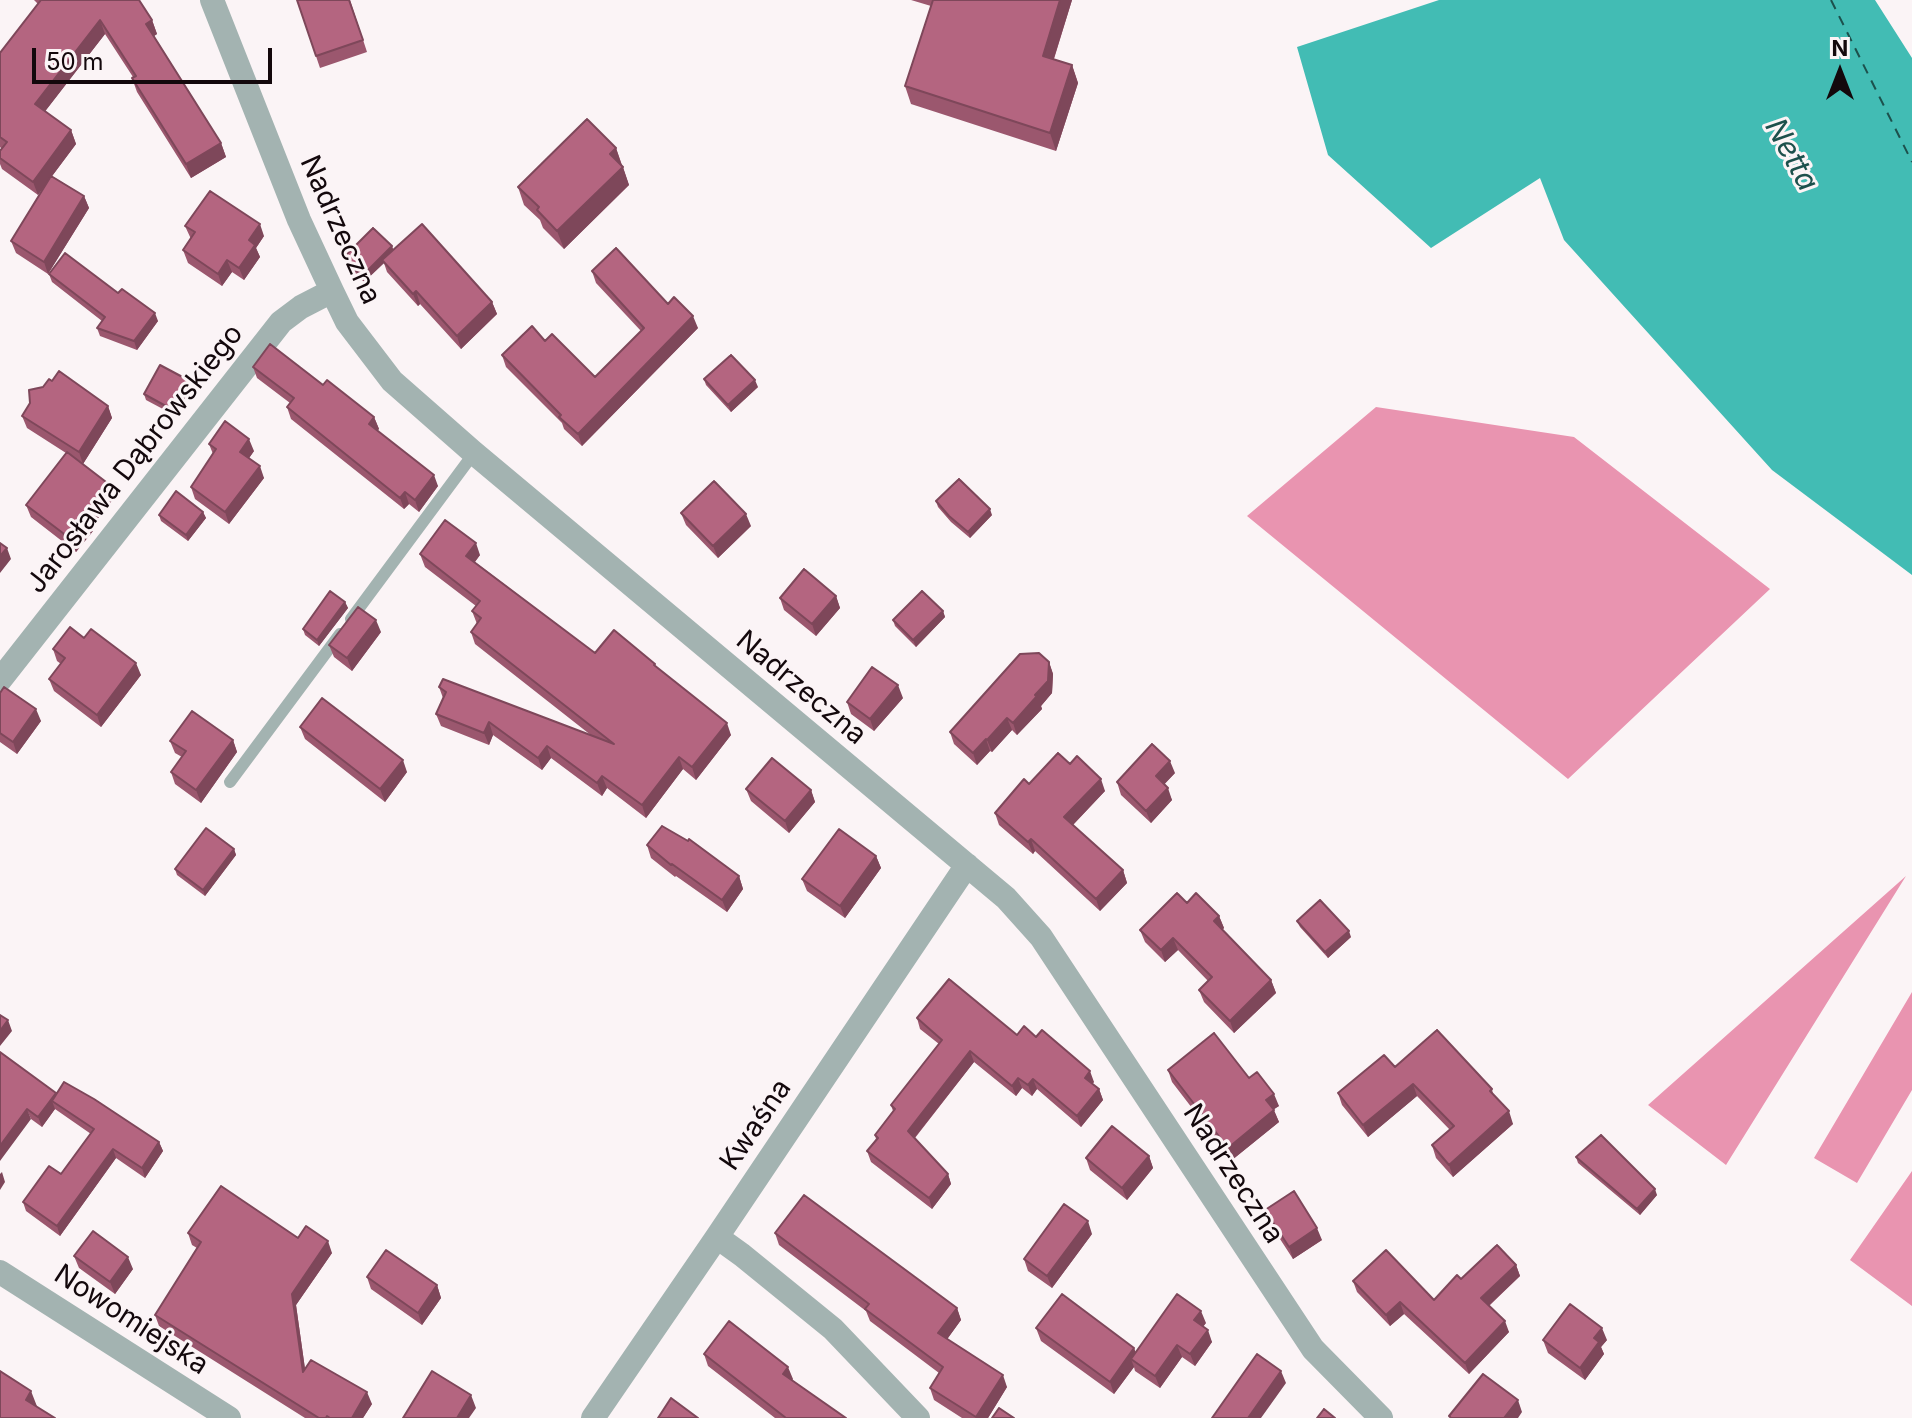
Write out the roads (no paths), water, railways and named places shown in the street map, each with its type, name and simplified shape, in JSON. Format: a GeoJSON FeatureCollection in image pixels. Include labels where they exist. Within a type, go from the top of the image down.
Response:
{"type":"FeatureCollection","features":[{"type":"Feature","properties":{"kind":"street","name":"Nadrzeczna"},"geometry":{"type":"LineString","coordinates":[[212,0],[299,220],[332,291],[347,322],[392,381],[1006,898],[1041,937],[1313,1349],[1381,1418]]}},
{"type":"Feature","properties":{"kind":"street","name":"Jarosława Dąbrowskiego"},"geometry":{"type":"LineString","coordinates":[[0,680],[281,322],[301,307],[332,291]]}},
{"type":"Feature","properties":{"kind":"street","name":"Kwaśna"},"geometry":{"type":"LineString","coordinates":[[593,1418],[967,865]]}},
{"type":"Feature","properties":{"kind":"street"},"geometry":{"type":"LineString","coordinates":[[717,1237],[833,1329],[918,1418]]}},
{"type":"Feature","properties":{"kind":"street","name":"Nowomiejska"},"geometry":{"type":"LineString","coordinates":[[0,1272],[229,1418]]}},
{"type":"Feature","properties":{"kind":"lane"},"geometry":{"type":"LineString","coordinates":[[230,782],[474,453]]}},
{"type":"Feature","properties":{"kind":"water","name":"Netta"},"geometry":{"type":"Polygon","coordinates":[[[1439,0],[1875,0],[1912,58],[1912,575],[1772,470],[1564,240],[1540,178],[1431,248],[1328,155],[1297,47],[1439,0]]]}}]}
